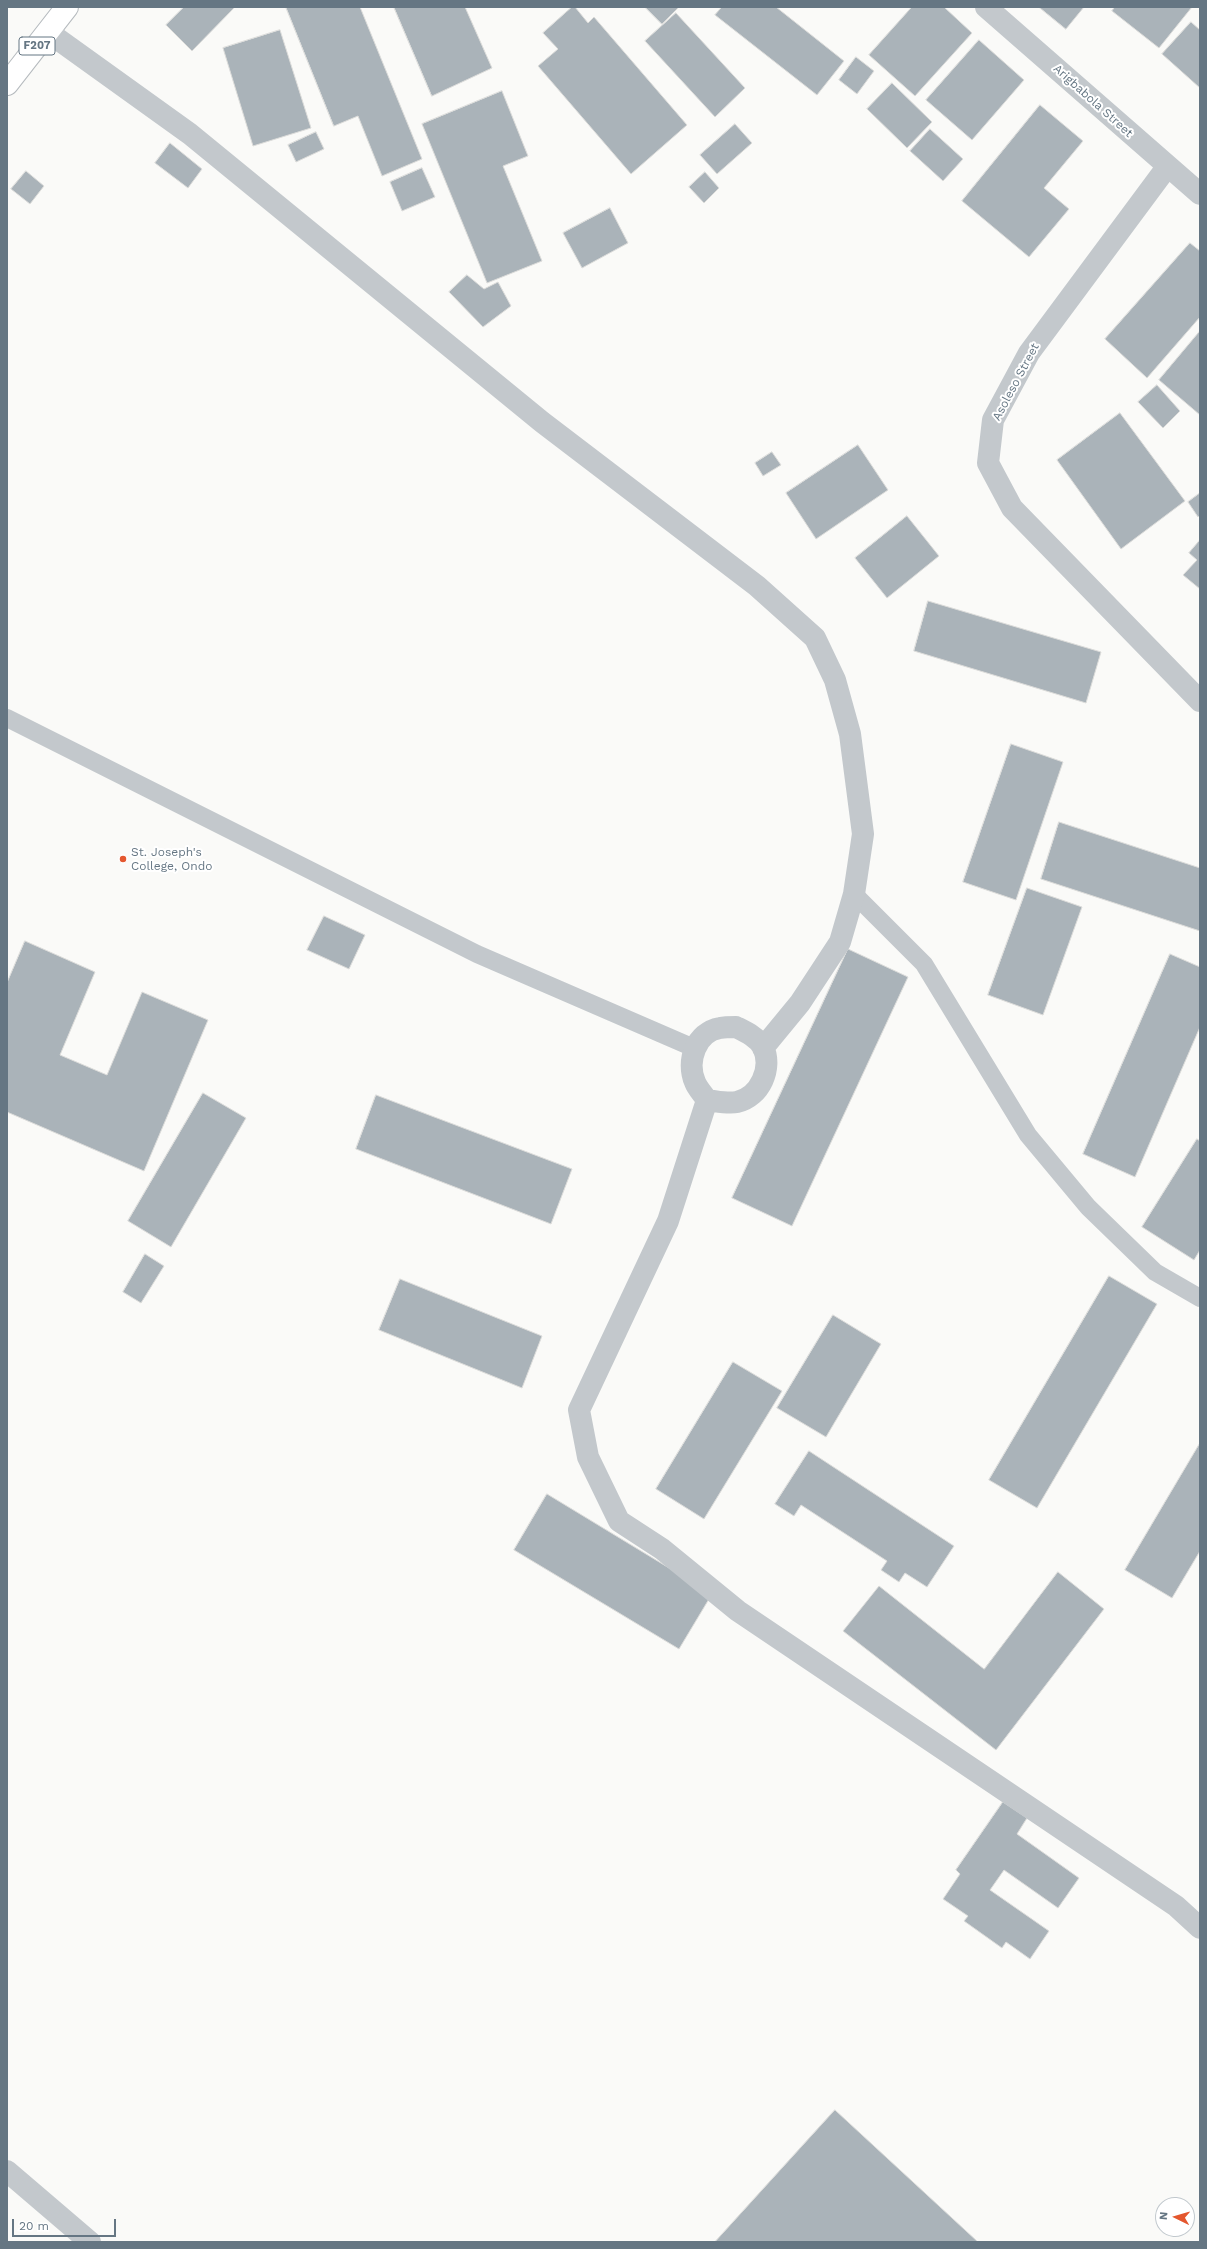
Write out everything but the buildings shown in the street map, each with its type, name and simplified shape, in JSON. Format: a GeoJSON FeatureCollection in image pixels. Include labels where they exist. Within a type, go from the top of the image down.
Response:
{"type":"FeatureCollection","features":[{"type":"Feature","properties":{"kind":"main road","name":"F207"},"geometry":{"type":"LineString","coordinates":[[7,84],[67,7]]}},
{"type":"Feature","properties":{"kind":"street","name":"Arigbabola Street"},"geometry":{"type":"LineString","coordinates":[[986,7],[1167,167],[1199,192]]}},
{"type":"Feature","properties":{"kind":"street"},"geometry":{"type":"LineString","coordinates":[[48,32],[190,134],[542,422],[757,586],[815,638],[835,680],[850,734],[863,834],[854,894],[840,942],[800,1003],[763,1048]]}},
{"type":"Feature","properties":{"kind":"street","name":"Asoleso Street"},"geometry":{"type":"LineString","coordinates":[[1167,167],[1029,353],[993,420],[988,462],[1012,508],[1200,701]]}},
{"type":"Feature","properties":{"kind":"street"},"geometry":{"type":"LineString","coordinates":[[736,1027],[752,1034],[763,1048],[766,1064],[763,1080],[753,1094],[738,1102],[707,1100],[695,1082],[691,1066],[694,1048],[704,1036],[719,1028],[736,1027]]}},
{"type":"Feature","properties":{"kind":"street"},"geometry":{"type":"LineString","coordinates":[[707,1100],[668,1221],[579,1410],[588,1457],[619,1521],[662,1549],[738,1611],[1176,1906],[1200,1928]]}},
{"type":"Feature","properties":{"kind":"street"},"geometry":{"type":"LineString","coordinates":[[7,2171],[90,2242]]}},
{"type":"Feature","properties":{"kind":"lane"},"geometry":{"type":"LineString","coordinates":[[7,718],[477,954],[694,1048]]}},
{"type":"Feature","properties":{"kind":"lane"},"geometry":{"type":"LineString","coordinates":[[854,894],[924,964],[1028,1135],[1088,1207],[1155,1272],[1200,1298]]}},
{"type":"Feature","properties":{"kind":"place","name":"St. Joseph's College, Ondo"},"geometry":{"type":"Point","coordinates":[123,859]}}]}
